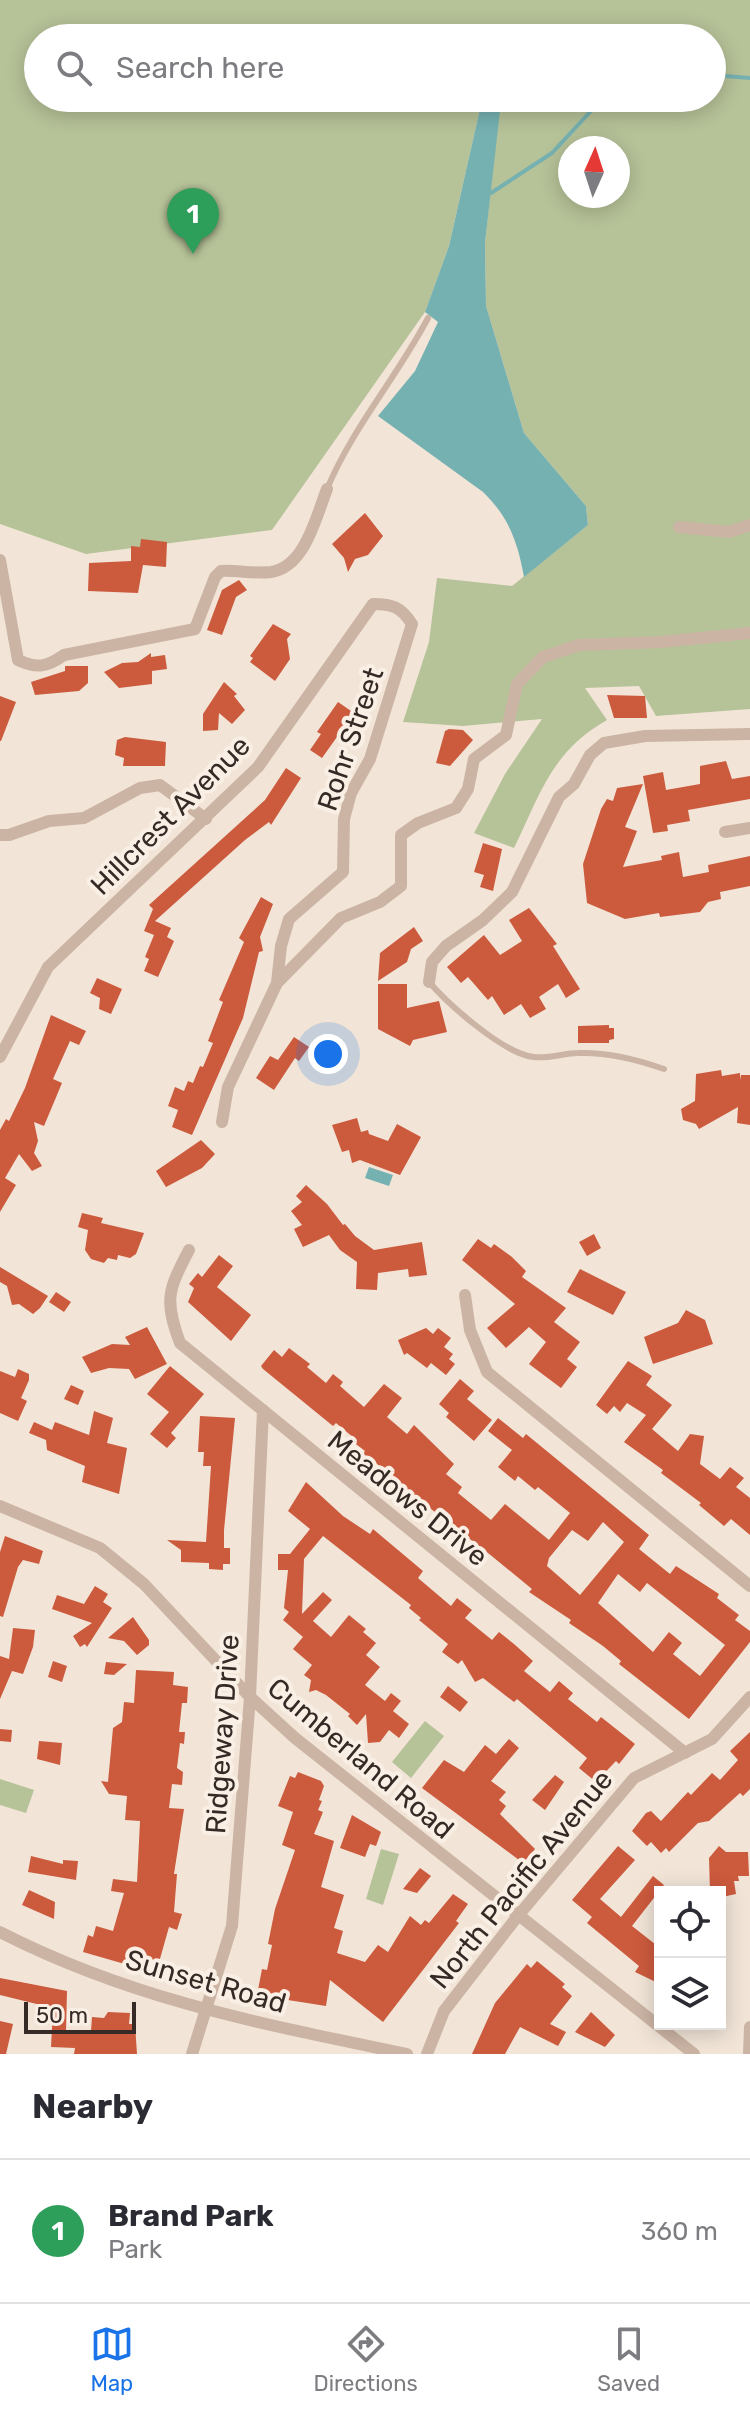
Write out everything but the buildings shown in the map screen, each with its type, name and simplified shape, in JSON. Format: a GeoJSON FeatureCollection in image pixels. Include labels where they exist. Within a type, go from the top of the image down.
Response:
{"type":"FeatureCollection","features":[{"type":"Feature","properties":{"kind":"street"},"geometry":{"type":"LineString","coordinates":[[0,560],[18,660],[34,667],[50,665],[64,655],[195,629],[215,577],[221,571],[269,572],[286,568],[306,543],[327,489]]}},
{"type":"Feature","properties":{"kind":"street"},"geometry":{"type":"LineString","coordinates":[[679,527],[729,532],[750,525]]}},
{"type":"Feature","properties":{"kind":"street","name":"Hillcrest Avenue"},"geometry":{"type":"LineString","coordinates":[[0,1057],[48,967],[258,767],[373,604]]}},
{"type":"Feature","properties":{"kind":"street","name":"Rohr Street"},"geometry":{"type":"LineString","coordinates":[[222,1122],[228,1087],[277,983],[281,946],[289,919],[343,872],[344,819],[351,793],[370,759],[412,624],[404,611],[392,604],[373,604]]}},
{"type":"Feature","properties":{"kind":"street"},"geometry":{"type":"LineString","coordinates":[[277,983],[341,918],[380,902],[401,886],[401,835],[418,823],[456,808],[468,789],[474,759],[506,735],[517,684],[543,657],[579,645],[661,642],[750,633]]}},
{"type":"Feature","properties":{"kind":"street"},"geometry":{"type":"LineString","coordinates":[[429,982],[432,962],[438,954],[483,920],[512,892],[559,797],[574,784],[590,755],[604,743],[645,736],[750,734]]}},
{"type":"Feature","properties":{"kind":"street"},"geometry":{"type":"LineString","coordinates":[[0,835],[49,821],[84,818],[140,788],[160,785],[206,819]]}},
{"type":"Feature","properties":{"kind":"street"},"geometry":{"type":"LineString","coordinates":[[725,832],[750,828]]}},
{"type":"Feature","properties":{"kind":"street","name":"Meadows Drive"},"geometry":{"type":"LineString","coordinates":[[189,1250],[170,1286],[169,1313],[180,1343],[685,1753]]}},
{"type":"Feature","properties":{"kind":"street"},"geometry":{"type":"LineString","coordinates":[[465,1295],[470,1330],[487,1372],[750,1586]]}},
{"type":"Feature","properties":{"kind":"street","name":"Ridgeway Drive"},"geometry":{"type":"LineString","coordinates":[[192,2054],[232,1926],[250,1697],[263,1410]]}},
{"type":"Feature","properties":{"kind":"street","name":"Cumberland Road"},"geometry":{"type":"LineString","coordinates":[[0,1506],[100,1548],[144,1584],[250,1697],[517,1917],[694,2054]]}},
{"type":"Feature","properties":{"kind":"street","name":"North Pacific Avenue"},"geometry":{"type":"LineString","coordinates":[[427,2054],[444,2011],[517,1917],[634,1778],[712,1739],[750,1697]]}},
{"type":"Feature","properties":{"kind":"street","name":"Sunset Road"},"geometry":{"type":"LineString","coordinates":[[0,1932],[60,1963],[207,2012],[407,2054]]}},
{"type":"Feature","properties":{"kind":"street"},"geometry":{"type":"LineString","coordinates":[[749,2054],[750,2027]]}},
{"type":"Feature","properties":{"kind":"lane"},"geometry":{"type":"LineString","coordinates":[[327,489],[344,448],[403,364],[428,318]]}},
{"type":"Feature","properties":{"kind":"lane"},"geometry":{"type":"LineString","coordinates":[[429,982],[456,1013],[490,1032],[509,1050],[535,1058],[579,1053],[625,1057],[664,1069]]}},
{"type":"Feature","properties":{"kind":"green space"},"geometry":{"type":"Polygon","coordinates":[[[0,0],[750,0],[750,709],[656,716],[639,686],[585,688],[607,720],[588,732],[560,760],[514,848],[474,833],[505,774],[542,719],[463,726],[403,722],[429,642],[437,578],[512,586],[588,525],[586,506],[524,433],[486,306],[485,243],[499,112],[726,112],[726,24],[24,24],[24,112],[479,112],[449,246],[425,312],[272,530],[86,554],[0,524],[0,0]]]}},
{"type":"Feature","properties":{"kind":"green space"},"geometry":{"type":"Polygon","coordinates":[[[425,1721],[444,1736],[411,1778],[392,1762],[425,1721]]]}},
{"type":"Feature","properties":{"kind":"green space"},"geometry":{"type":"Polygon","coordinates":[[[0,1779],[34,1790],[26,1813],[0,1805],[0,1779]]]}},
{"type":"Feature","properties":{"kind":"green space"},"geometry":{"type":"Polygon","coordinates":[[[381,1849],[399,1854],[383,1905],[366,1899],[381,1849]]]}},
{"type":"Feature","properties":{"kind":"water"},"geometry":{"type":"Polygon","coordinates":[[[479,112],[500,112],[485,243],[486,306],[524,433],[586,506],[588,525],[524,577],[511,531],[492,501],[378,416],[415,371],[438,322],[425,312],[449,246],[479,112]]]}},
{"type":"Feature","properties":{"kind":"water"},"geometry":{"type":"Polygon","coordinates":[[[369,1167],[393,1175],[389,1186],[365,1178],[369,1167]]]}},
{"type":"Feature","properties":{"kind":"waterway"},"geometry":{"type":"LineString","coordinates":[[726,76],[750,78]]}},
{"type":"Feature","properties":{"kind":"waterway"},"geometry":{"type":"LineString","coordinates":[[491,193],[552,153],[590,112]]}},
{"type":"Feature","properties":{"kind":"place","name":"Brand Park"},"geometry":{"type":"Point","coordinates":[193,254]}}]}
